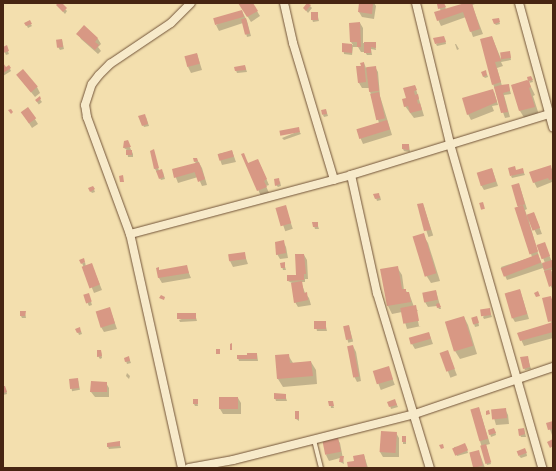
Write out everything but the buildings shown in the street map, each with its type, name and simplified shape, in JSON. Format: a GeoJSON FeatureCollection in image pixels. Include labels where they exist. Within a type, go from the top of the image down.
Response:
{"type":"FeatureCollection","features":[{"type":"Feature","properties":{"kind":"street"},"geometry":{"type":"LineString","coordinates":[[182,468],[130,234],[87,117],[85,106],[88,93],[99,74],[110,64],[171,23],[192,3]]}},
{"type":"Feature","properties":{"kind":"street"},"geometry":{"type":"LineString","coordinates":[[284,3],[293,43],[334,180]]}},
{"type":"Feature","properties":{"kind":"street"},"geometry":{"type":"LineString","coordinates":[[416,3],[450,144],[542,468]]}},
{"type":"Feature","properties":{"kind":"street"},"geometry":{"type":"LineString","coordinates":[[519,3],[551,114],[553,127]]}},
{"type":"Feature","properties":{"kind":"street"},"geometry":{"type":"LineString","coordinates":[[130,234],[334,180],[551,114]]}},
{"type":"Feature","properties":{"kind":"street"},"geometry":{"type":"LineString","coordinates":[[351,175],[377,293],[415,414],[430,468]]}},
{"type":"Feature","properties":{"kind":"street"},"geometry":{"type":"LineString","coordinates":[[189,468],[233,460],[415,414],[553,367]]}},
{"type":"Feature","properties":{"kind":"lane"},"geometry":{"type":"LineString","coordinates":[[314,439],[321,468]]}}]}
